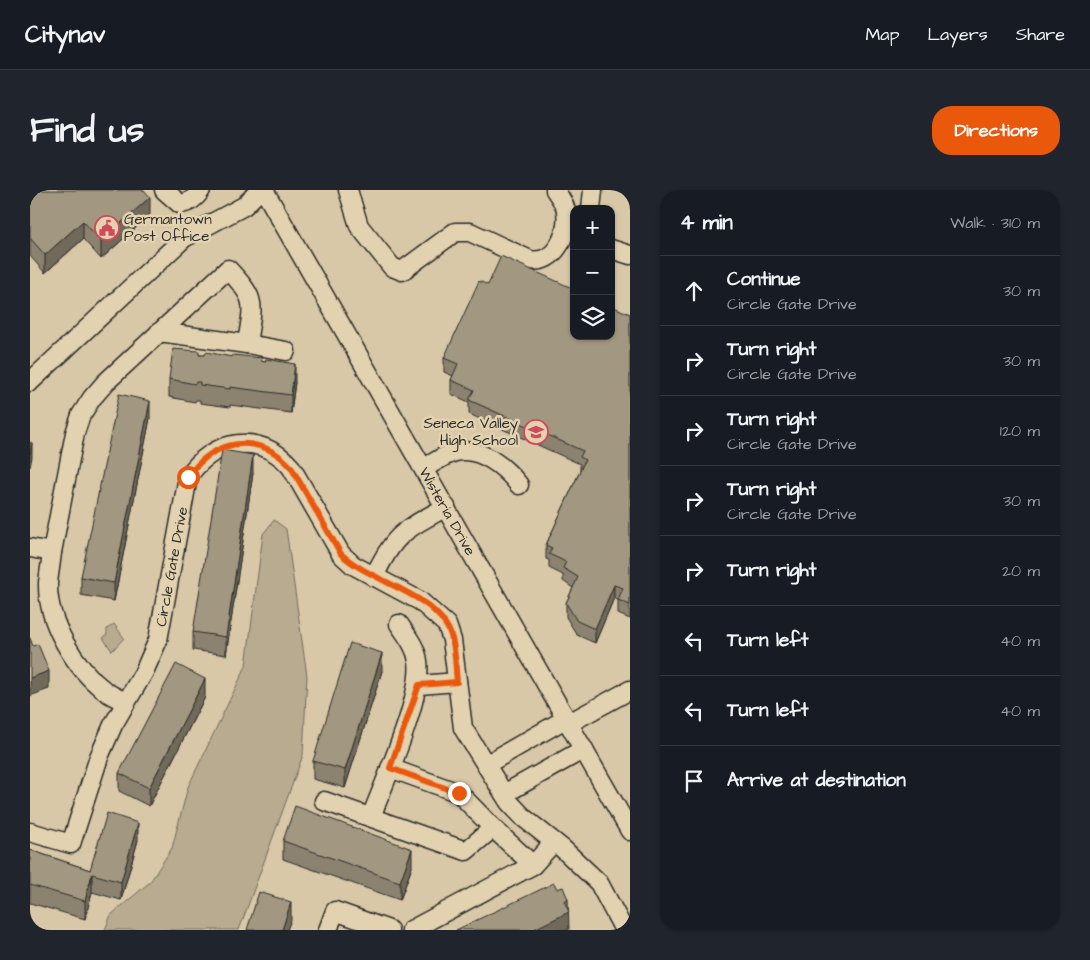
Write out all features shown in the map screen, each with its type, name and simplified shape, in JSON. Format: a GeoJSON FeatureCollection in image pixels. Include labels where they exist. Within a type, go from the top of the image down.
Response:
{"type":"FeatureCollection","features":[{"type":"Feature","properties":{"kind":"street"},"geometry":{"type":"LineString","coordinates":[[164,190],[180,204],[187,203],[197,197],[201,190]]}},
{"type":"Feature","properties":{"kind":"street"},"geometry":{"type":"LineString","coordinates":[[31,378],[184,238],[244,206],[260,190]]}},
{"type":"Feature","properties":{"kind":"street","name":"Wisteria Drive"},"geometry":{"type":"LineString","coordinates":[[264,190],[630,832]]}},
{"type":"Feature","properties":{"kind":"street"},"geometry":{"type":"LineString","coordinates":[[348,190],[359,226],[392,267],[402,271],[454,232],[470,232],[530,260],[538,261],[545,259],[555,252],[563,234],[566,211],[555,190]]}},
{"type":"Feature","properties":{"kind":"street"},"geometry":{"type":"LineString","coordinates":[[591,205],[593,190]]}},
{"type":"Feature","properties":{"kind":"street"},"geometry":{"type":"LineString","coordinates":[[614,250],[630,255]]}},
{"type":"Feature","properties":{"kind":"street"},"geometry":{"type":"LineString","coordinates":[[126,702],[106,692],[88,675],[72,654],[60,632],[51,605],[48,584],[52,552],[74,434],[81,416],[92,398],[106,382],[228,269],[248,291],[251,300],[247,344]]}},
{"type":"Feature","properties":{"kind":"street"},"geometry":{"type":"LineString","coordinates":[[159,332],[286,351]]}},
{"type":"Feature","properties":{"kind":"street","name":"Circle Gate Drive"},"geometry":{"type":"LineString","coordinates":[[30,832],[71,844],[99,757],[126,702],[144,672],[158,640],[188,477],[197,464],[213,453],[245,443],[262,446],[281,455],[291,467],[341,554],[352,565],[420,601],[447,625],[452,640],[463,728],[504,794],[524,818],[554,842],[599,883],[624,930]]}},
{"type":"Feature","properties":{"kind":"street"},"geometry":{"type":"LineString","coordinates":[[424,468],[455,452],[467,451],[494,460],[510,473],[518,485]]}},
{"type":"Feature","properties":{"kind":"street"},"geometry":{"type":"LineString","coordinates":[[374,576],[396,538],[410,527],[446,507]]}},
{"type":"Feature","properties":{"kind":"street"},"geometry":{"type":"LineString","coordinates":[[30,548],[52,552]]}},
{"type":"Feature","properties":{"kind":"street"},"geometry":{"type":"LineString","coordinates":[[371,817],[419,685],[416,652],[399,624]]}},
{"type":"Feature","properties":{"kind":"street"},"geometry":{"type":"LineString","coordinates":[[419,685],[457,682]]}},
{"type":"Feature","properties":{"kind":"street"},"geometry":{"type":"LineString","coordinates":[[487,764],[630,690]]}},
{"type":"Feature","properties":{"kind":"street"},"geometry":{"type":"LineString","coordinates":[[504,794],[584,749]]}},
{"type":"Feature","properties":{"kind":"street"},"geometry":{"type":"LineString","coordinates":[[390,768],[459,793],[533,865]]}},
{"type":"Feature","properties":{"kind":"street"},"geometry":{"type":"LineString","coordinates":[[324,801],[466,851],[493,828]]}},
{"type":"Feature","properties":{"kind":"street"},"geometry":{"type":"LineString","coordinates":[[411,930],[533,865],[554,842]]}},
{"type":"Feature","properties":{"kind":"street"},"geometry":{"type":"LineString","coordinates":[[328,930],[335,911],[388,930]]}},
{"type":"Feature","properties":{"kind":"shaded area"},"geometry":{"type":"Polygon","coordinates":[[[274,520],[286,529],[307,676],[303,755],[239,930],[105,930],[111,915],[150,882],[172,848],[188,787],[246,666],[263,534],[274,520]]]}},
{"type":"Feature","properties":{"kind":"shaded area"},"geometry":{"type":"Polygon","coordinates":[[[114,624],[124,638],[112,651],[103,638],[107,635],[107,629],[114,624]]]}},
{"type":"Feature","properties":{"kind":"building"},"geometry":{"type":"Polygon","coordinates":[[[30,190],[144,190],[150,197],[101,241],[83,221],[45,255],[30,238],[30,190]]]}},
{"type":"Feature","properties":{"kind":"building"},"geometry":{"type":"Polygon","coordinates":[[[501,256],[570,287],[570,340],[615,340],[615,308],[630,314],[630,605],[618,600],[623,588],[614,585],[595,629],[577,621],[566,603],[578,577],[563,568],[566,562],[549,554],[552,548],[546,545],[585,460],[580,457],[583,451],[469,400],[474,390],[451,380],[458,364],[444,358],[479,281],[488,285],[501,256]]]}},
{"type":"Feature","properties":{"kind":"building"},"geometry":{"type":"Polygon","coordinates":[[[173,349],[199,351],[199,355],[205,355],[206,352],[232,357],[233,355],[262,358],[261,361],[265,362],[266,359],[295,364],[291,395],[230,387],[230,389],[200,385],[200,382],[195,384],[169,379],[173,349]]]}},
{"type":"Feature","properties":{"kind":"building"},"geometry":{"type":"Polygon","coordinates":[[[119,394],[150,401],[114,583],[81,577],[119,394]]]}},
{"type":"Feature","properties":{"kind":"building"},"geometry":{"type":"Polygon","coordinates":[[[222,450],[253,455],[226,637],[193,632],[222,450]]]}},
{"type":"Feature","properties":{"kind":"building"},"geometry":{"type":"Polygon","coordinates":[[[30,638],[33,646],[38,644],[49,671],[30,678],[30,638]]]}},
{"type":"Feature","properties":{"kind":"building"},"geometry":{"type":"Polygon","coordinates":[[[350,643],[382,653],[345,770],[313,761],[350,643]]]}},
{"type":"Feature","properties":{"kind":"building"},"geometry":{"type":"Polygon","coordinates":[[[176,664],[205,679],[149,788],[119,773],[176,664]]]}},
{"type":"Feature","properties":{"kind":"building"},"geometry":{"type":"Polygon","coordinates":[[[295,806],[412,849],[400,882],[283,841],[295,806]]]}},
{"type":"Feature","properties":{"kind":"building"},"geometry":{"type":"Polygon","coordinates":[[[107,813],[138,823],[121,882],[92,874],[85,901],[30,885],[30,850],[90,870],[107,813]]]}},
{"type":"Feature","properties":{"kind":"building"},"geometry":{"type":"Polygon","coordinates":[[[554,883],[557,889],[563,887],[568,899],[564,901],[569,912],[532,930],[456,930],[554,883]]]}},
{"type":"Feature","properties":{"kind":"building"},"geometry":{"type":"Polygon","coordinates":[[[259,892],[291,902],[282,930],[247,930],[259,892]]]}},
{"type":"Feature","properties":{"kind":"place","name":"Germantown Post Office"},"geometry":{"type":"Point","coordinates":[107,228]}},
{"type":"Feature","properties":{"kind":"place","name":"Seneca Valley High School"},"geometry":{"type":"Point","coordinates":[536,432]}},
{"type":"Feature","properties":{"kind":"route"},"geometry":{"type":"LineString","coordinates":[[188,477],[197,464],[213,453],[232,445],[245,443],[262,446],[281,455],[291,467],[341,554],[352,565],[420,601],[447,625],[452,640],[457,682],[419,685],[390,768],[459,793]]}}]}
